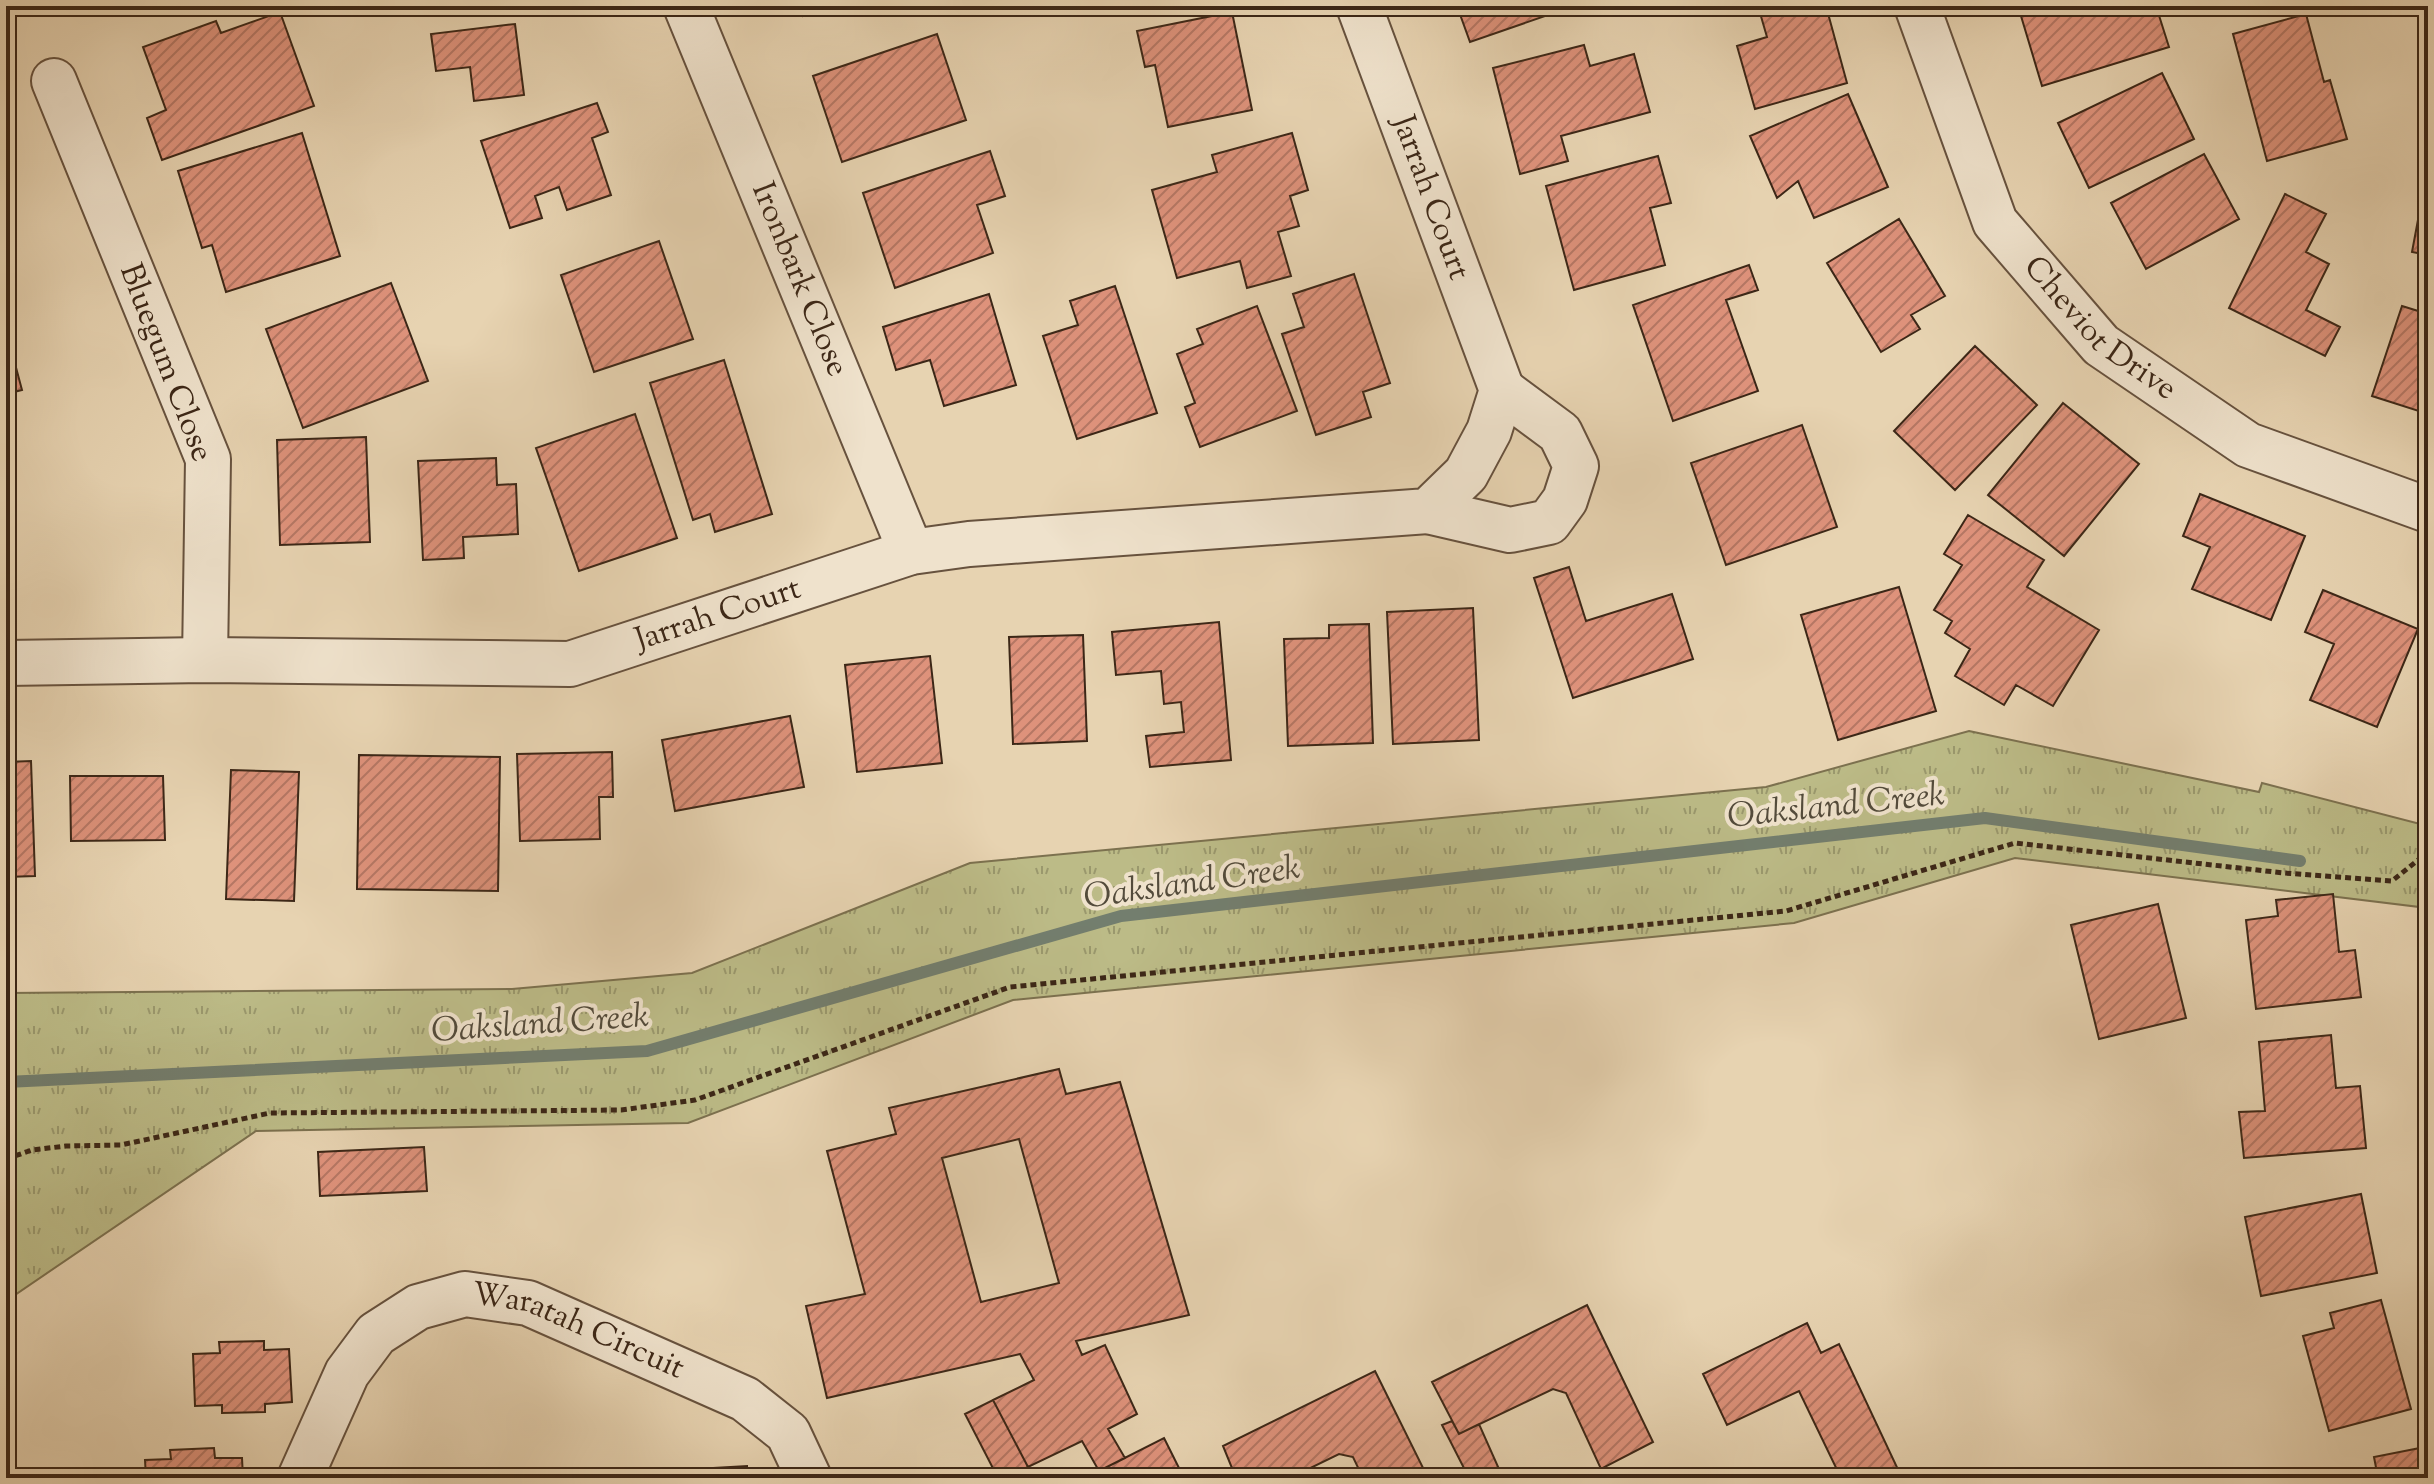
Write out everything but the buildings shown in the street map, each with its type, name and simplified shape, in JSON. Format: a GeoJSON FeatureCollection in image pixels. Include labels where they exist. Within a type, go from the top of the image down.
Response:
{"type":"FeatureCollection","features":[{"type":"Feature","properties":{"kind":"street","name":"Ironbark Close"},"geometry":{"type":"LineString","coordinates":[[686,6],[911,552]]}},
{"type":"Feature","properties":{"kind":"street","name":"Jarrah Court"},"geometry":{"type":"LineString","coordinates":[[6,663],[205,660],[570,664],[911,552],[969,544],[1428,511],[1510,530],[1549,522],[1565,500],[1576,466],[1560,433],[1502,390],[1359,6]]}},
{"type":"Feature","properties":{"kind":"street","name":"Cheviot Drive"},"geometry":{"type":"LineString","coordinates":[[1917,6],[1995,222],[2101,345],[2248,445],[2428,510]]}},
{"type":"Feature","properties":{"kind":"street","name":"Bluegum Close"},"geometry":{"type":"LineString","coordinates":[[54,81],[208,459],[205,660]]}},
{"type":"Feature","properties":{"kind":"street"},"geometry":{"type":"LineString","coordinates":[[1428,511],[1466,474],[1489,431],[1502,390]]}},
{"type":"Feature","properties":{"kind":"street","name":"Waratah Circuit"},"geometry":{"type":"LineString","coordinates":[[300,1478],[347,1373],[376,1334],[418,1307],[465,1294],[528,1303],[745,1399],[788,1433],[809,1478]]}},
{"type":"Feature","properties":{"kind":"path"},"geometry":{"type":"LineString","coordinates":[[6,1159],[32,1150],[121,1145],[270,1113],[621,1110],[658,1107],[695,1100],[1010,987],[1786,911],[2015,843],[2284,873],[2392,881],[2428,852]]}},
{"type":"Feature","properties":{"kind":"green space"},"geometry":{"type":"Polygon","coordinates":[[[1969,731],[2259,792],[2262,783],[2428,826],[2428,908],[2015,858],[1794,923],[1013,1000],[688,1123],[256,1131],[6,1301],[6,993],[512,989],[692,973],[970,863],[1766,787],[1969,731]]]}},
{"type":"Feature","properties":{"kind":"waterway","name":"Oaksland Creek"},"geometry":{"type":"LineString","coordinates":[[6,1082],[647,1051],[1121,916],[1985,818],[2300,861]]}}]}
